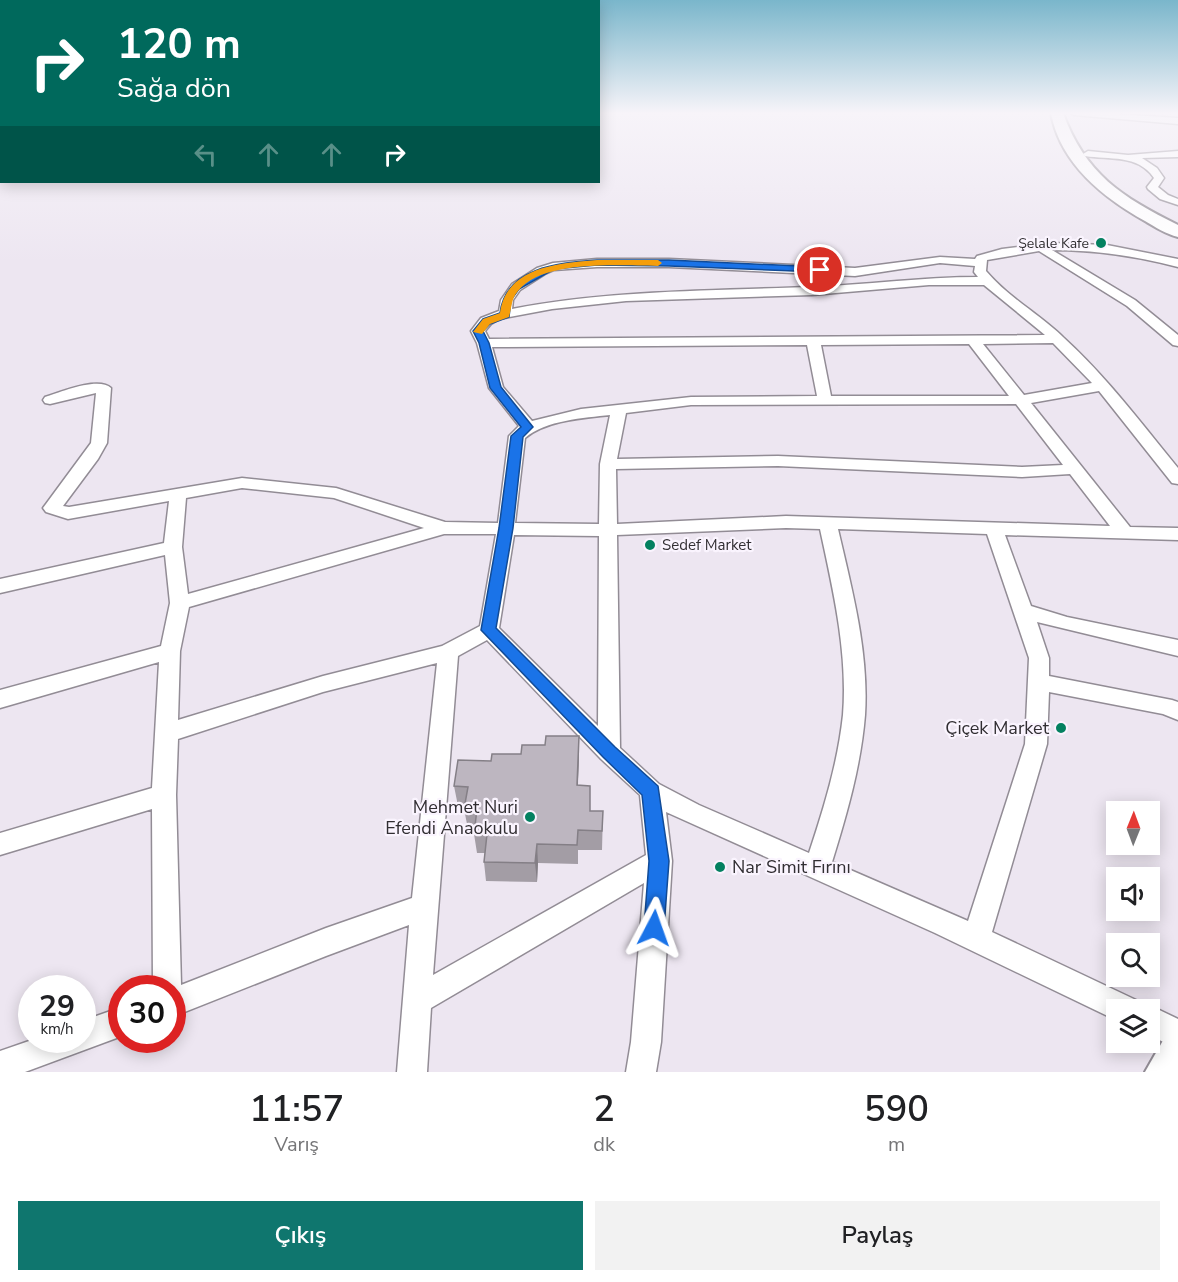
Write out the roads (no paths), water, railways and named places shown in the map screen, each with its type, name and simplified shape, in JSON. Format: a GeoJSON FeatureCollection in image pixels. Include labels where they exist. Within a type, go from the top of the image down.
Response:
{"type":"FeatureCollection","features":[{"type":"Feature","properties":{"kind":"main road"},"geometry":{"type":"LineString","coordinates":[[1083,163],[1098,180],[1141,213],[1178,232]]}},
{"type":"Feature","properties":{"kind":"main road"},"geometry":{"type":"LineString","coordinates":[[1098,163],[1138,197],[1178,222]]}},
{"type":"Feature","properties":{"kind":"street"},"geometry":{"type":"LineString","coordinates":[[1144,163],[1155,171],[1159,178],[1152,187],[1164,197],[1178,202]]}},
{"type":"Feature","properties":{"kind":"street"},"geometry":{"type":"LineString","coordinates":[[1042,248],[1131,303],[1178,342]]}},
{"type":"Feature","properties":{"kind":"street"},"geometry":{"type":"LineString","coordinates":[[1178,263],[1128,251],[1099,248],[1042,248],[999,251],[981,258],[980,272],[987,281],[1058,339],[1103,386],[1178,479]]}},
{"type":"Feature","properties":{"kind":"street"},"geometry":{"type":"LineString","coordinates":[[505,315],[507,300],[516,287],[553,267],[597,263],[669,263],[855,272],[940,260],[981,262]]}},
{"type":"Feature","properties":{"kind":"street"},"geometry":{"type":"LineString","coordinates":[[528,427],[496,388],[484,343],[478,331],[486,321],[552,305],[626,297],[812,291],[929,281],[987,281]]}},
{"type":"Feature","properties":{"kind":"street"},"geometry":{"type":"LineString","coordinates":[[972,338],[1125,533]]}},
{"type":"Feature","properties":{"kind":"street"},"geometry":{"type":"LineString","coordinates":[[484,343],[1058,339]]}},
{"type":"Feature","properties":{"kind":"street"},"geometry":{"type":"LineString","coordinates":[[813,340],[825,401]]}},
{"type":"Feature","properties":{"kind":"street"},"geometry":{"type":"LineString","coordinates":[[489,630],[506,528],[517,436],[528,427],[581,414],[691,401],[1019,400],[1103,386]]}},
{"type":"Feature","properties":{"kind":"street"},"geometry":{"type":"LineString","coordinates":[[50,400],[86,388],[104,388],[99,442],[92,456],[52,508],[68,513],[92,511],[242,483],[336,493],[444,528]]}},
{"type":"Feature","properties":{"kind":"street"},"geometry":{"type":"LineString","coordinates":[[609,752],[608,464],[619,410]]}},
{"type":"Feature","properties":{"kind":"street"},"geometry":{"type":"LineString","coordinates":[[1158,454],[1178,453]]}},
{"type":"Feature","properties":{"kind":"street"},"geometry":{"type":"LineString","coordinates":[[608,464],[778,461],[1022,472],[1074,469]]}},
{"type":"Feature","properties":{"kind":"street"},"geometry":{"type":"LineString","coordinates":[[167,975],[164,795],[170,651],[180,603],[173,547],[178,494]]}},
{"type":"Feature","properties":{"kind":"street"},"geometry":{"type":"LineString","coordinates":[[180,603],[444,528],[608,530],[786,522],[1178,534]]}},
{"type":"Feature","properties":{"kind":"street"},"geometry":{"type":"LineString","coordinates":[[818,868],[840,795],[851,738],[854,678],[848,617],[828,523]]}},
{"type":"Feature","properties":{"kind":"street"},"geometry":{"type":"LineString","coordinates":[[976,939],[1036,744],[1039,658],[994,528]]}},
{"type":"Feature","properties":{"kind":"street"},"geometry":{"type":"LineString","coordinates":[[0,586],[173,547]]}},
{"type":"Feature","properties":{"kind":"street"},"geometry":{"type":"LineString","coordinates":[[1022,611],[1067,624],[1178,648]]}},
{"type":"Feature","properties":{"kind":"street"},"geometry":{"type":"LineString","coordinates":[[167,733],[323,684],[448,652],[489,630]]}},
{"type":"Feature","properties":{"kind":"street"},"geometry":{"type":"LineString","coordinates":[[489,630],[609,752],[651,791],[690,813],[976,939],[1106,1001]]}},
{"type":"Feature","properties":{"kind":"street"},"geometry":{"type":"LineString","coordinates":[[0,699],[170,651]]}},
{"type":"Feature","properties":{"kind":"street"},"geometry":{"type":"LineString","coordinates":[[412,1072],[424,907],[448,652]]}},
{"type":"Feature","properties":{"kind":"street"},"geometry":{"type":"LineString","coordinates":[[1038,682],[1164,706],[1178,711]]}},
{"type":"Feature","properties":{"kind":"street"},"geometry":{"type":"LineString","coordinates":[[641,1072],[646,1042],[659,861],[651,791]]}},
{"type":"Feature","properties":{"kind":"street"},"geometry":{"type":"LineString","coordinates":[[0,844],[164,795]]}},
{"type":"Feature","properties":{"kind":"street"},"geometry":{"type":"LineString","coordinates":[[416,1001],[659,861]]}},
{"type":"Feature","properties":{"kind":"street"},"geometry":{"type":"LineString","coordinates":[[186,997],[326,942],[424,907]]}},
{"type":"Feature","properties":{"kind":"street"},"geometry":{"type":"LineString","coordinates":[[1160,1025],[1178,1034]]}},
{"type":"Feature","properties":{"kind":"street"},"geometry":{"type":"LineString","coordinates":[[1164,1072],[1178,1050]]}},
{"type":"Feature","properties":{"kind":"street"},"geometry":{"type":"LineString","coordinates":[[0,1066],[36,1053]]}},
{"type":"Feature","properties":{"kind":"place","name":"Şelale Kafe"},"geometry":{"type":"Point","coordinates":[1101,243]}},
{"type":"Feature","properties":{"kind":"place","name":"Sedef Market"},"geometry":{"type":"Point","coordinates":[650,545]}},
{"type":"Feature","properties":{"kind":"place","name":"Çiçek Market"},"geometry":{"type":"Point","coordinates":[1061,728]}},
{"type":"Feature","properties":{"kind":"place","name":"Mehmet Nuri Efendi Anaokulu"},"geometry":{"type":"Point","coordinates":[530,817]}},
{"type":"Feature","properties":{"kind":"place","name":"Nar Simit Fırını"},"geometry":{"type":"Point","coordinates":[720,867]}}]}
